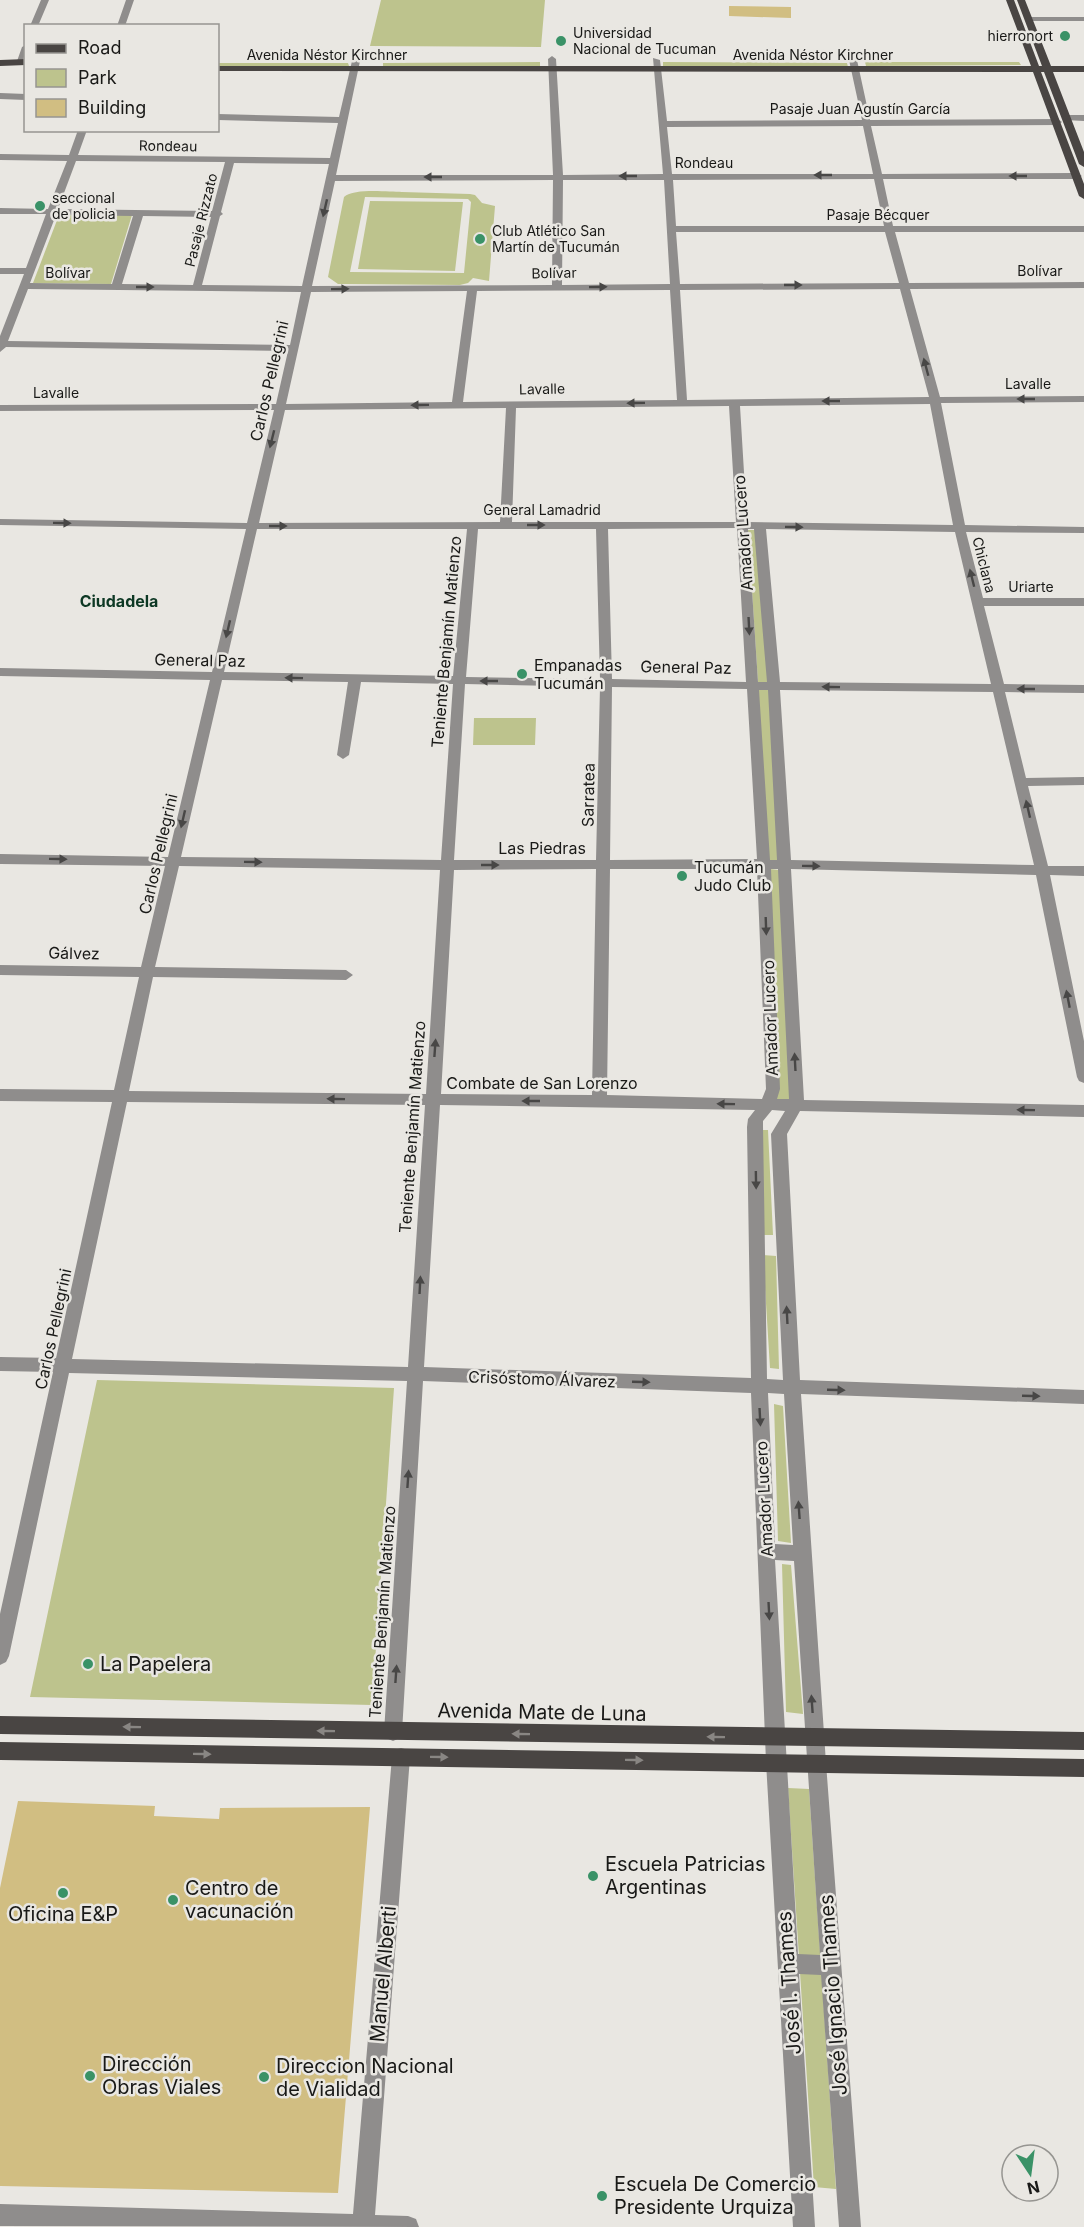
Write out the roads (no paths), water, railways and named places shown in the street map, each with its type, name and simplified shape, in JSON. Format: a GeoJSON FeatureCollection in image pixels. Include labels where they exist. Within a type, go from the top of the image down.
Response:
{"type":"FeatureCollection","features":[{"type":"Feature","properties":{"kind":"main road"},"geometry":{"type":"LineString","coordinates":[[1010,0],[1058,122],[1084,196]]}},
{"type":"Feature","properties":{"kind":"main road"},"geometry":{"type":"LineString","coordinates":[[1021,0],[1084,164]]}},
{"type":"Feature","properties":{"kind":"main road","name":"Avenida Néstor Kirchner"},"geometry":{"type":"LineString","coordinates":[[1047,65],[1084,60]]}},
{"type":"Feature","properties":{"kind":"main road","name":"Avenida Néstor Kirchner"},"geometry":{"type":"LineString","coordinates":[[219,61],[355,65]]}},
{"type":"Feature","properties":{"kind":"main road"},"geometry":{"type":"LineString","coordinates":[[0,63],[22,62]]}},
{"type":"Feature","properties":{"kind":"main road","name":"Avenida Néstor Kirchner"},"geometry":{"type":"LineString","coordinates":[[219,69],[355,65],[854,64],[1047,65],[1084,69]]}},
{"type":"Feature","properties":{"kind":"main road"},"geometry":{"type":"LineString","coordinates":[[0,71],[24,71]]}},
{"type":"Feature","properties":{"kind":"main road","name":"Avenida Mate de Luna"},"geometry":{"type":"LineString","coordinates":[[0,1725],[1084,1741]]}},
{"type":"Feature","properties":{"kind":"main road"},"geometry":{"type":"LineString","coordinates":[[0,1751],[1084,1768]]}},
{"type":"Feature","properties":{"kind":"street"},"geometry":{"type":"LineString","coordinates":[[35,24],[45,0]]}},
{"type":"Feature","properties":{"kind":"street"},"geometry":{"type":"LineString","coordinates":[[122,24],[130,0]]}},
{"type":"Feature","properties":{"kind":"street"},"geometry":{"type":"LineString","coordinates":[[1029,19],[1084,19]]}},
{"type":"Feature","properties":{"kind":"street"},"geometry":{"type":"LineString","coordinates":[[552,64],[558,176],[557,287]]}},
{"type":"Feature","properties":{"kind":"street"},"geometry":{"type":"LineString","coordinates":[[657,64],[672,229],[673,286],[682,402]]}},
{"type":"Feature","properties":{"kind":"street","name":"Chiclana"},"geometry":{"type":"LineString","coordinates":[[854,64],[889,228],[935,400],[960,530],[1042,870],[1084,1077]]}},
{"type":"Feature","properties":{"kind":"street","name":"Carlos Pellegrini"},"geometry":{"type":"LineString","coordinates":[[0,1656],[147,973],[294,348],[355,65]]}},
{"type":"Feature","properties":{"kind":"street"},"geometry":{"type":"LineString","coordinates":[[0,96],[24,97]]}},
{"type":"Feature","properties":{"kind":"street"},"geometry":{"type":"LineString","coordinates":[[219,117],[343,120]]}},
{"type":"Feature","properties":{"kind":"street"},"geometry":{"type":"LineString","coordinates":[[1068,118],[1084,118]]}},
{"type":"Feature","properties":{"kind":"street","name":"Pasaje Juan Agustín García"},"geometry":{"type":"LineString","coordinates":[[662,124],[1058,122]]}},
{"type":"Feature","properties":{"kind":"street"},"geometry":{"type":"LineString","coordinates":[[82,132],[1,346],[294,348]]}},
{"type":"Feature","properties":{"kind":"street","name":"Rondeau"},"geometry":{"type":"LineString","coordinates":[[0,157],[335,161]]}},
{"type":"Feature","properties":{"kind":"street","name":"Pasaje Rizzato"},"geometry":{"type":"LineString","coordinates":[[197,287],[218,214],[230,160]]}},
{"type":"Feature","properties":{"kind":"street","name":"Rondeau"},"geometry":{"type":"LineString","coordinates":[[332,178],[1077,176]]}},
{"type":"Feature","properties":{"kind":"street"},"geometry":{"type":"LineString","coordinates":[[0,211],[218,214]]}},
{"type":"Feature","properties":{"kind":"street"},"geometry":{"type":"LineString","coordinates":[[116,287],[139,213]]}},
{"type":"Feature","properties":{"kind":"street","name":"Pasaje Bécquer"},"geometry":{"type":"LineString","coordinates":[[672,229],[1084,229]]}},
{"type":"Feature","properties":{"kind":"street","name":"Bolívar"},"geometry":{"type":"LineString","coordinates":[[0,271],[28,271]]}},
{"type":"Feature","properties":{"kind":"street","name":"Bolívar"},"geometry":{"type":"LineString","coordinates":[[23,286],[305,289],[903,284],[1084,285]]}},
{"type":"Feature","properties":{"kind":"street"},"geometry":{"type":"LineString","coordinates":[[457,404],[472,288]]}},
{"type":"Feature","properties":{"kind":"street","name":"Lavalle"},"geometry":{"type":"LineString","coordinates":[[0,408],[280,408],[457,404],[1084,399]]}},
{"type":"Feature","properties":{"kind":"street","name":"Amador Lucero"},"geometry":{"type":"LineString","coordinates":[[734,401],[764,864],[773,1089],[768,1104],[756,1119],[755,1127],[759,1387],[775,1738]]}},
{"type":"Feature","properties":{"kind":"street"},"geometry":{"type":"LineString","coordinates":[[506,524],[511,404]]}},
{"type":"Feature","properties":{"kind":"street","name":"General Lamadrid"},"geometry":{"type":"LineString","coordinates":[[1,525],[506,524],[1084,530]]}},
{"type":"Feature","properties":{"kind":"street","name":"Teniente Benjamín Matienzo"},"geometry":{"type":"LineString","coordinates":[[393,1732],[431,1100],[459,681],[473,525]]}},
{"type":"Feature","properties":{"kind":"street","name":"Sarratea"},"geometry":{"type":"LineString","coordinates":[[599,1101],[606,682],[602,525]]}},
{"type":"Feature","properties":{"kind":"street","name":"Amador Lucero"},"geometry":{"type":"LineString","coordinates":[[760,527],[774,686],[796,1105],[779,1134],[791,1388],[816,1763]]}},
{"type":"Feature","properties":{"kind":"street","name":"Uriarte"},"geometry":{"type":"LineString","coordinates":[[978,602],[1084,602]]}},
{"type":"Feature","properties":{"kind":"street","name":"General Paz"},"geometry":{"type":"LineString","coordinates":[[0,672],[752,686],[1084,689]]}},
{"type":"Feature","properties":{"kind":"street"},"geometry":{"type":"LineString","coordinates":[[344,755],[355,679]]}},
{"type":"Feature","properties":{"kind":"street"},"geometry":{"type":"LineString","coordinates":[[1021,782],[1084,782]]}},
{"type":"Feature","properties":{"kind":"street","name":"Las Piedras"},"geometry":{"type":"LineString","coordinates":[[0,858],[448,865],[764,864],[1084,871]]}},
{"type":"Feature","properties":{"kind":"street","name":"Gálvez"},"geometry":{"type":"LineString","coordinates":[[0,970],[346,975]]}},
{"type":"Feature","properties":{"kind":"street","name":"Combate de San Lorenzo"},"geometry":{"type":"LineString","coordinates":[[0,1095],[599,1101],[1084,1111]]}},
{"type":"Feature","properties":{"kind":"street"},"geometry":{"type":"LineString","coordinates":[[757,1246],[783,1247]]}},
{"type":"Feature","properties":{"kind":"street","name":"Crisóstomo Álvarez"},"geometry":{"type":"LineString","coordinates":[[0,1364],[415,1374],[1084,1397]]}},
{"type":"Feature","properties":{"kind":"street"},"geometry":{"type":"LineString","coordinates":[[766,1552],[802,1553]]}},
{"type":"Feature","properties":{"kind":"street","name":"José I. Thames"},"geometry":{"type":"LineString","coordinates":[[775,1738],[804,2227]]}},
{"type":"Feature","properties":{"kind":"street","name":"Manuel Alberti"},"geometry":{"type":"LineString","coordinates":[[363,2226],[401,1756]]}},
{"type":"Feature","properties":{"kind":"street","name":"José Ignacio Thames"},"geometry":{"type":"LineString","coordinates":[[816,1763],[850,2227]]}},
{"type":"Feature","properties":{"kind":"street"},"geometry":{"type":"LineString","coordinates":[[788,1964],[831,1965]]}},
{"type":"Feature","properties":{"kind":"street"},"geometry":{"type":"LineString","coordinates":[[0,2215],[408,2227]]}},
{"type":"Feature","properties":{"kind":"place","name":"hierronort"},"geometry":{"type":"Point","coordinates":[1065,36]}},
{"type":"Feature","properties":{"kind":"place","name":"Universidad Nacional de Tucuman"},"geometry":{"type":"Point","coordinates":[561,41]}},
{"type":"Feature","properties":{"kind":"place","name":"seccional de policia"},"geometry":{"type":"Point","coordinates":[40,206]}},
{"type":"Feature","properties":{"kind":"place","name":"Club Atlético San Martín de Tucumán"},"geometry":{"type":"Point","coordinates":[480,239]}},
{"type":"Feature","properties":{"kind":"place","name":"Empanadas Tucumán"},"geometry":{"type":"Point","coordinates":[522,674]}},
{"type":"Feature","properties":{"kind":"place","name":"Tucumán Judo Club"},"geometry":{"type":"Point","coordinates":[682,876]}},
{"type":"Feature","properties":{"kind":"place","name":"La Papelera"},"geometry":{"type":"Point","coordinates":[88,1664]}},
{"type":"Feature","properties":{"kind":"place","name":"Escuela Patricias Argentinas"},"geometry":{"type":"Point","coordinates":[593,1876]}},
{"type":"Feature","properties":{"kind":"place","name":"Oficina E&P"},"geometry":{"type":"Point","coordinates":[63,1893]}},
{"type":"Feature","properties":{"kind":"place","name":"Centro de vacunación"},"geometry":{"type":"Point","coordinates":[173,1900]}},
{"type":"Feature","properties":{"kind":"place","name":"Dirección Obras Viales"},"geometry":{"type":"Point","coordinates":[90,2076]}},
{"type":"Feature","properties":{"kind":"place","name":"Direccion Nacional de Vialidad"},"geometry":{"type":"Point","coordinates":[264,2077]}},
{"type":"Feature","properties":{"kind":"place","name":"Escuela De Comercio Presidente Urquiza"},"geometry":{"type":"Point","coordinates":[602,2196]}},
{"type":"Feature","properties":{"kind":"district","name":"Ciudadela"},"geometry":{"type":"Point","coordinates":[119,601]}}]}
